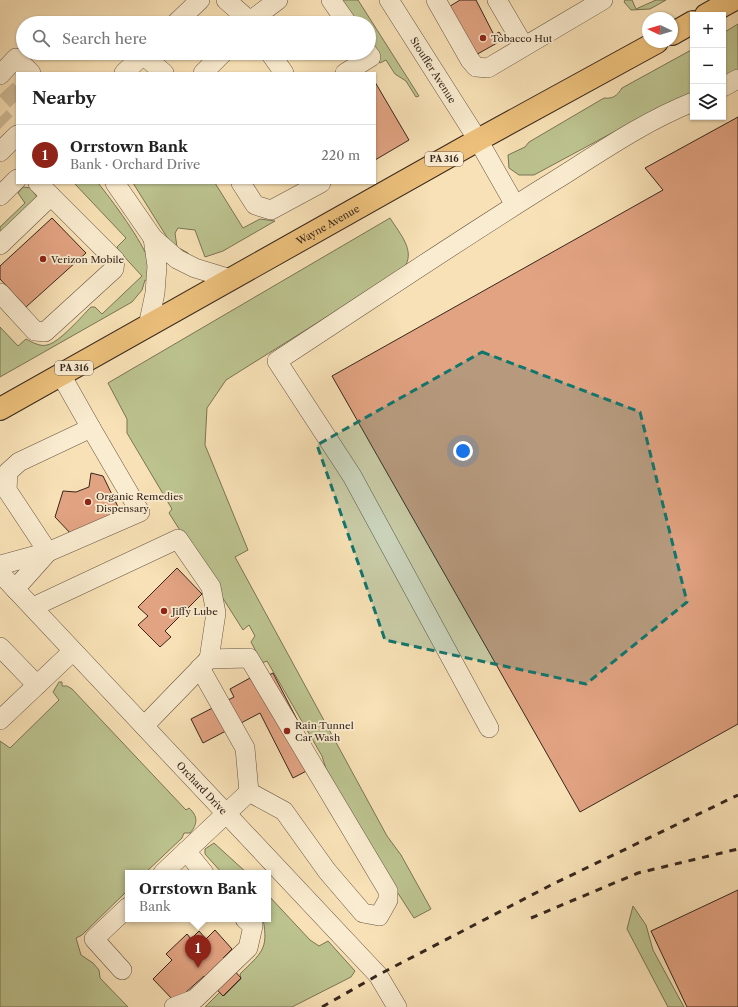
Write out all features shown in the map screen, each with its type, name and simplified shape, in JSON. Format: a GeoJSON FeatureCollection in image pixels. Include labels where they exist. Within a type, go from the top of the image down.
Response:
{"type":"FeatureCollection","features":[{"type":"Feature","properties":{"kind":"main road"},"geometry":{"type":"LineString","coordinates":[[711,12],[733,0]]}},
{"type":"Feature","properties":{"kind":"main road"},"geometry":{"type":"LineString","coordinates":[[678,31],[690,24]]}},
{"type":"Feature","properties":{"kind":"main road","name":"Wayne Avenue"},"geometry":{"type":"LineString","coordinates":[[0,409],[478,140],[646,48]]}},
{"type":"Feature","properties":{"kind":"street"},"geometry":{"type":"LineString","coordinates":[[183,16],[200,0]]}},
{"type":"Feature","properties":{"kind":"street"},"geometry":{"type":"LineString","coordinates":[[226,0],[243,16]]}},
{"type":"Feature","properties":{"kind":"street"},"geometry":{"type":"LineString","coordinates":[[257,16],[278,0]]}},
{"type":"Feature","properties":{"kind":"street"},"geometry":{"type":"LineString","coordinates":[[331,0],[342,16]]}},
{"type":"Feature","properties":{"kind":"street","name":"Stouffer Avenue"},"geometry":{"type":"LineString","coordinates":[[389,0],[478,140],[515,205]]}},
{"type":"Feature","properties":{"kind":"street"},"geometry":{"type":"LineString","coordinates":[[436,0],[476,67],[488,68],[603,0]]}},
{"type":"Feature","properties":{"kind":"street"},"geometry":{"type":"LineString","coordinates":[[497,0],[524,46]]}},
{"type":"Feature","properties":{"kind":"street"},"geometry":{"type":"LineString","coordinates":[[2,83],[16,58]]}},
{"type":"Feature","properties":{"kind":"street"},"geometry":{"type":"LineString","coordinates":[[18,60],[30,72]]}},
{"type":"Feature","properties":{"kind":"street"},"geometry":{"type":"LineString","coordinates":[[125,72],[138,60]]}},
{"type":"Feature","properties":{"kind":"street"},"geometry":{"type":"LineString","coordinates":[[150,60],[163,72]]}},
{"type":"Feature","properties":{"kind":"street"},"geometry":{"type":"LineString","coordinates":[[204,72],[216,60]]}},
{"type":"Feature","properties":{"kind":"street"},"geometry":{"type":"LineString","coordinates":[[275,60],[283,72]]}},
{"type":"Feature","properties":{"kind":"street"},"geometry":{"type":"LineString","coordinates":[[347,72],[366,60]]}},
{"type":"Feature","properties":{"kind":"street"},"geometry":{"type":"LineString","coordinates":[[726,86],[738,80]]}},
{"type":"Feature","properties":{"kind":"street"},"geometry":{"type":"LineString","coordinates":[[489,728],[352,476],[277,361],[515,205],[636,130],[670,111],[690,103]]}},
{"type":"Feature","properties":{"kind":"street"},"geometry":{"type":"LineString","coordinates":[[0,152],[13,131]]}},
{"type":"Feature","properties":{"kind":"street"},"geometry":{"type":"LineString","coordinates":[[0,196],[16,180]]}},
{"type":"Feature","properties":{"kind":"street"},"geometry":{"type":"LineString","coordinates":[[116,184],[153,238],[177,259],[195,268],[231,279]]}},
{"type":"Feature","properties":{"kind":"street"},"geometry":{"type":"LineString","coordinates":[[242,184],[255,206],[272,210],[319,184]]}},
{"type":"Feature","properties":{"kind":"street"},"geometry":{"type":"LineString","coordinates":[[0,245],[44,189],[114,260],[114,269],[45,332],[35,331],[0,293]]}},
{"type":"Feature","properties":{"kind":"street"},"geometry":{"type":"LineString","coordinates":[[148,326],[155,293],[157,266],[153,238]]}},
{"type":"Feature","properties":{"kind":"street"},"geometry":{"type":"LineString","coordinates":[[0,565],[48,552],[140,512],[61,375]]}},
{"type":"Feature","properties":{"kind":"street"},"geometry":{"type":"LineString","coordinates":[[48,552],[7,490],[8,472],[19,462],[91,428]]}},
{"type":"Feature","properties":{"kind":"street"},"geometry":{"type":"LineString","coordinates":[[33,608],[178,539],[211,587],[216,613],[204,664],[144,726]]}},
{"type":"Feature","properties":{"kind":"street"},"geometry":{"type":"LineString","coordinates":[[15,589],[48,552]]}},
{"type":"Feature","properties":{"kind":"street","name":"Orchard Drive"},"geometry":{"type":"LineString","coordinates":[[0,573],[378,975],[397,1007]]}},
{"type":"Feature","properties":{"kind":"street"},"geometry":{"type":"LineString","coordinates":[[0,647],[37,685]]}},
{"type":"Feature","properties":{"kind":"street"},"geometry":{"type":"LineString","coordinates":[[0,720],[73,651]]}},
{"type":"Feature","properties":{"kind":"street"},"geometry":{"type":"LineString","coordinates":[[204,664],[249,658],[388,891],[388,900],[378,916],[363,913],[327,871],[284,811],[249,792]]}},
{"type":"Feature","properties":{"kind":"street"},"geometry":{"type":"LineString","coordinates":[[204,664],[245,748],[249,792]]}},
{"type":"Feature","properties":{"kind":"street"},"geometry":{"type":"LineString","coordinates":[[166,870],[249,792]]}},
{"type":"Feature","properties":{"kind":"street"},"geometry":{"type":"LineString","coordinates":[[186,851],[202,870]]}},
{"type":"Feature","properties":{"kind":"street"},"geometry":{"type":"LineString","coordinates":[[122,970],[94,939],[125,910]]}},
{"type":"Feature","properties":{"kind":"street"},"geometry":{"type":"LineString","coordinates":[[174,1007],[195,999],[248,948],[253,926],[248,922]]}},
{"type":"Feature","properties":{"kind":"highlighted area"},"geometry":{"type":"Polygon","coordinates":[[[482,352],[640,412],[687,602],[586,684],[385,640],[317,445],[482,352]]]}},
{"type":"Feature","properties":{"kind":"green space"},"geometry":{"type":"Polygon","coordinates":[[[341,0],[358,0],[368,16],[351,16],[341,0]]]}},
{"type":"Feature","properties":{"kind":"green space"},"geometry":{"type":"Polygon","coordinates":[[[625,0],[632,0],[636,9],[656,0],[666,0],[650,9],[631,10],[624,2],[625,0]]]}},
{"type":"Feature","properties":{"kind":"green space"},"geometry":{"type":"Polygon","coordinates":[[[738,24],[738,70],[726,76],[726,48],[726,31],[738,24]]]}},
{"type":"Feature","properties":{"kind":"green space"},"geometry":{"type":"Polygon","coordinates":[[[376,28],[419,96],[416,97],[406,81],[395,74],[386,60],[380,63],[376,56],[376,28]]]}},
{"type":"Feature","properties":{"kind":"green space"},"geometry":{"type":"Polygon","coordinates":[[[690,51],[690,96],[649,113],[534,175],[519,175],[509,168],[508,155],[525,147],[529,142],[604,98],[614,96],[622,88],[690,51]]]}},
{"type":"Feature","properties":{"kind":"green space"},"geometry":{"type":"Polygon","coordinates":[[[75,184],[99,184],[111,199],[146,254],[149,262],[148,281],[145,280],[142,290],[132,302],[0,377],[0,327],[18,346],[26,339],[39,345],[47,345],[64,334],[91,307],[95,307],[102,314],[142,276],[118,250],[117,247],[126,238],[75,184]]]}},
{"type":"Feature","properties":{"kind":"green space"},"geometry":{"type":"Polygon","coordinates":[[[134,184],[216,184],[243,228],[260,219],[275,221],[223,251],[205,257],[195,230],[178,228],[175,233],[177,247],[188,253],[189,260],[175,250],[134,184]]]}},
{"type":"Feature","properties":{"kind":"green space"},"geometry":{"type":"Polygon","coordinates":[[[23,187],[31,188],[37,197],[0,237],[0,227],[25,203],[18,193],[23,187]]]}},
{"type":"Feature","properties":{"kind":"green space"},"geometry":{"type":"Polygon","coordinates":[[[390,218],[406,243],[408,250],[407,263],[403,269],[226,380],[207,408],[205,445],[248,550],[235,557],[387,836],[401,855],[431,909],[414,918],[392,884],[326,769],[322,756],[267,661],[262,663],[251,642],[255,636],[249,625],[243,630],[169,513],[172,509],[127,433],[127,419],[108,383],[390,218]]]}},
{"type":"Feature","properties":{"kind":"green space"},"geometry":{"type":"Polygon","coordinates":[[[59,682],[62,682],[62,686],[67,686],[72,689],[186,810],[189,808],[192,811],[196,820],[196,823],[190,833],[184,833],[182,838],[148,870],[125,870],[125,893],[82,935],[76,938],[81,955],[93,963],[99,970],[100,978],[128,1007],[0,1007],[0,741],[10,748],[59,700],[53,692],[59,682]]]}},
{"type":"Feature","properties":{"kind":"green space"},"geometry":{"type":"Polygon","coordinates":[[[214,843],[244,870],[219,870],[205,854],[205,849],[214,843]]]}},
{"type":"Feature","properties":{"kind":"green space"},"geometry":{"type":"Polygon","coordinates":[[[271,898],[310,940],[319,946],[328,941],[355,971],[351,977],[292,1007],[205,1007],[220,992],[224,996],[241,979],[240,974],[262,950],[265,938],[264,922],[271,922],[271,898]]]}},
{"type":"Feature","properties":{"kind":"green space"},"geometry":{"type":"Polygon","coordinates":[[[633,906],[646,925],[653,950],[684,1007],[668,1007],[627,929],[633,906]]]}},
{"type":"Feature","properties":{"kind":"building"},"geometry":{"type":"Polygon","coordinates":[[[460,0],[476,0],[494,35],[499,32],[504,39],[474,56],[447,8],[460,0]]]}},
{"type":"Feature","properties":{"kind":"building"},"geometry":{"type":"Polygon","coordinates":[[[376,84],[409,140],[376,159],[376,84]]]}},
{"type":"Feature","properties":{"kind":"building"},"geometry":{"type":"Polygon","coordinates":[[[738,117],[738,724],[580,812],[332,376],[663,190],[645,168],[738,117]]]}},
{"type":"Feature","properties":{"kind":"building","name":"Verizon Mobile"},"geometry":{"type":"Polygon","coordinates":[[[52,218],[86,253],[26,307],[0,279],[0,266],[52,218]]]}},
{"type":"Feature","properties":{"kind":"building","name":"Organic Remedies Dispensary"},"geometry":{"type":"Polygon","coordinates":[[[91,473],[103,476],[120,511],[73,536],[55,517],[63,491],[76,492],[89,487],[91,473]]]}},
{"type":"Feature","properties":{"kind":"building","name":"Jiffy Lube"},"geometry":{"type":"Polygon","coordinates":[[[177,568],[202,594],[165,631],[171,637],[160,647],[138,625],[148,616],[138,607],[177,568]]]}},
{"type":"Feature","properties":{"kind":"building","name":"Rain Tunnel Car Wash"},"geometry":{"type":"Polygon","coordinates":[[[273,673],[320,764],[293,778],[260,713],[203,743],[191,719],[234,697],[230,689],[250,678],[253,683],[273,673]]]}},
{"type":"Feature","properties":{"kind":"building"},"geometry":{"type":"Polygon","coordinates":[[[738,890],[738,1007],[687,1007],[651,931],[738,890]]]}},
{"type":"Feature","properties":{"kind":"building"},"geometry":{"type":"Polygon","coordinates":[[[215,930],[232,949],[223,958],[241,978],[223,996],[204,976],[175,1002],[153,979],[172,960],[166,954],[187,934],[191,939],[199,931],[206,939],[215,930]]]}},
{"type":"Feature","properties":{"kind":"tunnel"},"geometry":{"type":"LineString","coordinates":[[6,89],[16,100]]}},
{"type":"Feature","properties":{"kind":"tunnel"},"geometry":{"type":"LineString","coordinates":[[0,117],[6,123]]}},
{"type":"Feature","properties":{"kind":"railway"},"geometry":{"type":"LineString","coordinates":[[322,1007],[378,975],[553,884],[738,795]]}},
{"type":"Feature","properties":{"kind":"railway"},"geometry":{"type":"LineString","coordinates":[[531,918],[638,873],[738,849]]}},
{"type":"Feature","properties":{"kind":"place","name":"Tobacco Hut"},"geometry":{"type":"Point","coordinates":[483,38]}},
{"type":"Feature","properties":{"kind":"place","name":"Verizon Mobile"},"geometry":{"type":"Point","coordinates":[43,259]}},
{"type":"Feature","properties":{"kind":"place","name":"Organic Remedies Dispensary"},"geometry":{"type":"Point","coordinates":[88,502]}},
{"type":"Feature","properties":{"kind":"place","name":"Jiffy Lube"},"geometry":{"type":"Point","coordinates":[164,611]}},
{"type":"Feature","properties":{"kind":"place","name":"Rain Tunnel Car Wash"},"geometry":{"type":"Point","coordinates":[287,731]}},
{"type":"Feature","properties":{"kind":"place","name":"Orrstown Bank"},"geometry":{"type":"Point","coordinates":[198,968]}}]}
